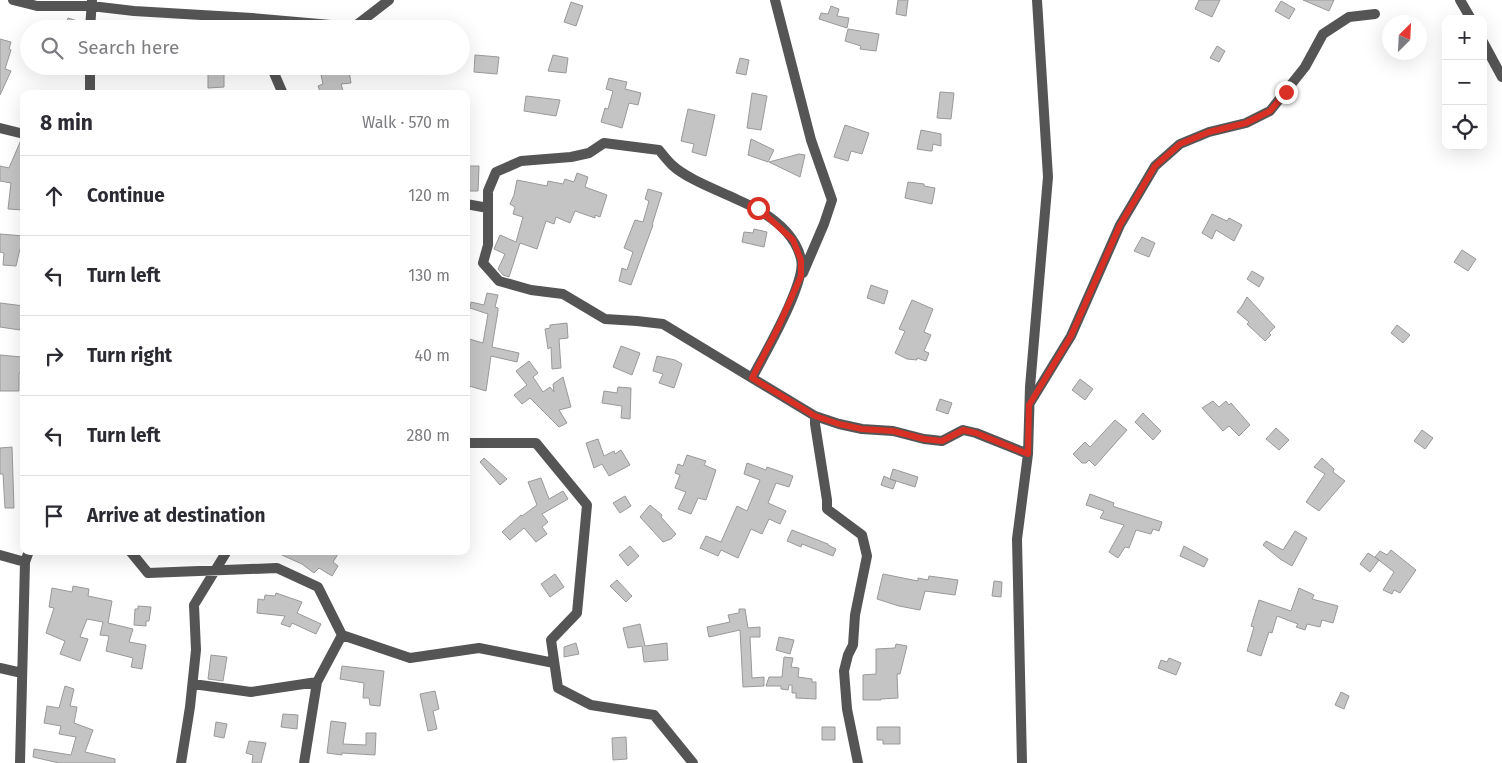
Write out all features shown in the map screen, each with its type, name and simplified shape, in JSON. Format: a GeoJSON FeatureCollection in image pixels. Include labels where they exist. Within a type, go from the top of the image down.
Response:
{"type":"FeatureCollection","features":[{"type":"Feature","properties":{"kind":"street"},"geometry":{"type":"LineString","coordinates":[[13,0],[37,6],[91,3],[171,14],[275,20]]}},
{"type":"Feature","properties":{"kind":"street"},"geometry":{"type":"LineString","coordinates":[[363,20],[389,0]]}},
{"type":"Feature","properties":{"kind":"street"},"geometry":{"type":"LineString","coordinates":[[752,378],[778,328],[824,224],[832,200],[811,140],[775,0]]}},
{"type":"Feature","properties":{"kind":"street"},"geometry":{"type":"LineString","coordinates":[[1022,763],[1018,539],[1028,454],[1029,405],[1048,177],[1037,0]]}},
{"type":"Feature","properties":{"kind":"street"},"geometry":{"type":"LineString","coordinates":[[1460,0],[1468,15]]}},
{"type":"Feature","properties":{"kind":"street"},"geometry":{"type":"LineString","coordinates":[[90,20],[91,3]]}},
{"type":"Feature","properties":{"kind":"street"},"geometry":{"type":"LineString","coordinates":[[1029,405],[1071,336],[1120,225],[1155,166],[1180,144],[1209,132],[1246,123],[1270,111],[1305,67],[1324,34],[1349,17],[1375,14]]}},
{"type":"Feature","properties":{"kind":"street"},"geometry":{"type":"LineString","coordinates":[[1487,49],[1502,77]]}},
{"type":"Feature","properties":{"kind":"street"},"geometry":{"type":"LineString","coordinates":[[90,75],[90,90]]}},
{"type":"Feature","properties":{"kind":"street"},"geometry":{"type":"LineString","coordinates":[[275,75],[282,90]]}},
{"type":"Feature","properties":{"kind":"street"},"geometry":{"type":"LineString","coordinates":[[0,128],[20,133]]}},
{"type":"Feature","properties":{"kind":"street"},"geometry":{"type":"LineString","coordinates":[[801,276],[801,260],[793,240],[784,230],[758,208],[701,183],[673,166],[659,150],[604,143],[589,154],[521,161],[496,172],[488,191],[488,245],[483,263],[499,281],[531,290],[563,294],[605,319],[663,324],[815,416],[839,424],[862,429],[893,431],[924,439],[942,441],[963,430],[976,433],[1028,454]]}},
{"type":"Feature","properties":{"kind":"street"},"geometry":{"type":"LineString","coordinates":[[470,205],[488,208]]}},
{"type":"Feature","properties":{"kind":"street"},"geometry":{"type":"LineString","coordinates":[[815,416],[827,509],[862,535],[866,556],[855,615],[853,645],[844,671],[847,709],[858,763]]}},
{"type":"Feature","properties":{"kind":"street"},"geometry":{"type":"LineString","coordinates":[[470,444],[536,443],[587,505],[577,613],[551,640],[558,688],[591,705],[654,715],[693,763]]}},
{"type":"Feature","properties":{"kind":"street"},"geometry":{"type":"LineString","coordinates":[[0,555],[25,562]]}},
{"type":"Feature","properties":{"kind":"street"},"geometry":{"type":"LineString","coordinates":[[20,763],[25,562],[28,555]]}},
{"type":"Feature","properties":{"kind":"street"},"geometry":{"type":"LineString","coordinates":[[133,555],[148,573],[215,572],[277,568],[318,587],[342,635],[410,658],[479,648],[554,663]]}},
{"type":"Feature","properties":{"kind":"street"},"geometry":{"type":"LineString","coordinates":[[181,763],[193,684],[196,650],[194,605],[225,555]]}},
{"type":"Feature","properties":{"kind":"street"},"geometry":{"type":"LineString","coordinates":[[304,763],[317,682],[342,635]]}},
{"type":"Feature","properties":{"kind":"street"},"geometry":{"type":"LineString","coordinates":[[0,668],[22,674]]}},
{"type":"Feature","properties":{"kind":"street"},"geometry":{"type":"LineString","coordinates":[[193,684],[251,692],[317,682]]}},
{"type":"Feature","properties":{"kind":"building"},"geometry":{"type":"Polygon","coordinates":[[[898,0],[908,0],[906,16],[896,14],[898,0]]]}},
{"type":"Feature","properties":{"kind":"building"},"geometry":{"type":"Polygon","coordinates":[[[1199,0],[1220,0],[1212,17],[1195,9],[1199,0]]]}},
{"type":"Feature","properties":{"kind":"building"},"geometry":{"type":"Polygon","coordinates":[[[1303,0],[1334,0],[1329,11],[1303,0]]]}},
{"type":"Feature","properties":{"kind":"building"},"geometry":{"type":"Polygon","coordinates":[[[1281,1],[1295,9],[1289,19],[1275,11],[1281,1]]]}},
{"type":"Feature","properties":{"kind":"building"},"geometry":{"type":"Polygon","coordinates":[[[571,2],[583,6],[576,26],[564,22],[571,2]]]}},
{"type":"Feature","properties":{"kind":"building"},"geometry":{"type":"Polygon","coordinates":[[[831,6],[839,9],[837,16],[849,18],[847,28],[819,19],[821,13],[828,14],[831,6]]]}},
{"type":"Feature","properties":{"kind":"building"},"geometry":{"type":"Polygon","coordinates":[[[848,29],[879,34],[876,51],[860,49],[861,46],[845,41],[848,29]]]}},
{"type":"Feature","properties":{"kind":"building"},"geometry":{"type":"Polygon","coordinates":[[[0,39],[11,42],[9,49],[11,50],[5,69],[11,71],[0,95],[0,39]]]}},
{"type":"Feature","properties":{"kind":"building"},"geometry":{"type":"Polygon","coordinates":[[[1217,46],[1225,51],[1219,62],[1210,58],[1217,46]]]}},
{"type":"Feature","properties":{"kind":"building"},"geometry":{"type":"Polygon","coordinates":[[[475,55],[499,57],[497,74],[474,72],[475,55]]]}},
{"type":"Feature","properties":{"kind":"building"},"geometry":{"type":"Polygon","coordinates":[[[553,55],[568,58],[566,73],[548,71],[553,55]]]}},
{"type":"Feature","properties":{"kind":"building"},"geometry":{"type":"Polygon","coordinates":[[[740,58],[749,60],[746,75],[736,73],[740,58]]]}},
{"type":"Feature","properties":{"kind":"building"},"geometry":{"type":"Polygon","coordinates":[[[208,75],[224,75],[224,87],[208,88],[208,75]]]}},
{"type":"Feature","properties":{"kind":"building"},"geometry":{"type":"Polygon","coordinates":[[[321,75],[350,75],[351,83],[341,84],[343,90],[320,90],[318,86],[323,84],[321,75]]]}},
{"type":"Feature","properties":{"kind":"building"},"geometry":{"type":"Polygon","coordinates":[[[609,78],[627,82],[625,89],[641,93],[638,105],[629,103],[622,128],[601,122],[605,108],[608,109],[613,91],[606,89],[609,78]]]}},
{"type":"Feature","properties":{"kind":"building"},"geometry":{"type":"Polygon","coordinates":[[[940,92],[954,93],[951,119],[937,118],[940,92]]]}},
{"type":"Feature","properties":{"kind":"building"},"geometry":{"type":"Polygon","coordinates":[[[752,93],[767,96],[761,130],[747,128],[752,93]]]}},
{"type":"Feature","properties":{"kind":"building"},"geometry":{"type":"Polygon","coordinates":[[[526,96],[560,100],[556,116],[524,111],[526,96]]]}},
{"type":"Feature","properties":{"kind":"building"},"geometry":{"type":"Polygon","coordinates":[[[688,109],[715,115],[706,156],[692,152],[694,144],[681,141],[688,109]]]}},
{"type":"Feature","properties":{"kind":"building"},"geometry":{"type":"Polygon","coordinates":[[[845,125],[869,133],[862,154],[851,151],[848,161],[834,157],[845,125]]]}},
{"type":"Feature","properties":{"kind":"building"},"geometry":{"type":"Polygon","coordinates":[[[921,130],[941,134],[941,146],[933,144],[932,151],[917,149],[921,130]]]}},
{"type":"Feature","properties":{"kind":"building"},"geometry":{"type":"Polygon","coordinates":[[[751,139],[774,150],[768,162],[748,155],[751,139]]]}},
{"type":"Feature","properties":{"kind":"building"},"geometry":{"type":"Polygon","coordinates":[[[20,142],[20,210],[8,209],[11,183],[0,181],[0,166],[9,168],[20,142]]]}},
{"type":"Feature","properties":{"kind":"building"},"geometry":{"type":"Polygon","coordinates":[[[799,154],[805,155],[800,177],[769,162],[799,154]]]}},
{"type":"Feature","properties":{"kind":"building"},"geometry":{"type":"Polygon","coordinates":[[[470,166],[479,166],[478,191],[470,191],[470,166]]]}},
{"type":"Feature","properties":{"kind":"building"},"geometry":{"type":"Polygon","coordinates":[[[577,173],[588,177],[585,187],[607,195],[600,217],[595,215],[595,218],[575,211],[570,223],[556,217],[554,224],[546,221],[537,249],[520,243],[509,277],[503,275],[498,269],[505,254],[494,249],[500,235],[516,242],[523,217],[513,214],[515,207],[510,204],[517,180],[547,186],[548,181],[563,184],[565,179],[574,182],[577,173]]]}},
{"type":"Feature","properties":{"kind":"building"},"geometry":{"type":"Polygon","coordinates":[[[908,182],[924,184],[924,186],[935,188],[932,204],[905,198],[908,182]]]}},
{"type":"Feature","properties":{"kind":"building"},"geometry":{"type":"Polygon","coordinates":[[[648,189],[662,193],[653,225],[631,285],[619,281],[622,268],[627,270],[633,252],[624,248],[635,220],[643,222],[649,201],[645,199],[648,189]]]}},
{"type":"Feature","properties":{"kind":"building"},"geometry":{"type":"Polygon","coordinates":[[[1212,214],[1227,221],[1229,218],[1242,225],[1234,241],[1216,230],[1212,239],[1202,233],[1212,214]]]}},
{"type":"Feature","properties":{"kind":"building"},"geometry":{"type":"Polygon","coordinates":[[[754,229],[767,232],[764,247],[742,242],[744,232],[753,233],[754,229]]]}},
{"type":"Feature","properties":{"kind":"building"},"geometry":{"type":"Polygon","coordinates":[[[0,234],[20,236],[20,249],[16,266],[3,265],[4,253],[0,252],[0,234]]]}},
{"type":"Feature","properties":{"kind":"building"},"geometry":{"type":"Polygon","coordinates":[[[1142,237],[1155,243],[1149,257],[1134,251],[1142,237]]]}},
{"type":"Feature","properties":{"kind":"building"},"geometry":{"type":"Polygon","coordinates":[[[1462,250],[1476,259],[1468,271],[1454,262],[1462,250]]]}},
{"type":"Feature","properties":{"kind":"building"},"geometry":{"type":"Polygon","coordinates":[[[1252,271],[1264,278],[1259,287],[1247,279],[1252,271]]]}},
{"type":"Feature","properties":{"kind":"building"},"geometry":{"type":"Polygon","coordinates":[[[871,285],[888,291],[884,304],[867,298],[871,285]]]}},
{"type":"Feature","properties":{"kind":"building"},"geometry":{"type":"Polygon","coordinates":[[[487,293],[498,295],[495,307],[498,308],[498,311],[492,347],[519,353],[517,362],[491,356],[486,391],[470,386],[470,339],[483,343],[488,314],[470,308],[471,302],[484,305],[487,293]]]}},
{"type":"Feature","properties":{"kind":"building"},"geometry":{"type":"Polygon","coordinates":[[[1247,297],[1275,327],[1265,341],[1247,324],[1249,322],[1237,312],[1247,297]]]}},
{"type":"Feature","properties":{"kind":"building"},"geometry":{"type":"Polygon","coordinates":[[[912,300],[933,309],[924,332],[931,335],[924,351],[929,353],[926,361],[917,358],[917,360],[907,359],[895,353],[905,331],[899,329],[912,300]]]}},
{"type":"Feature","properties":{"kind":"building"},"geometry":{"type":"Polygon","coordinates":[[[0,303],[20,306],[20,330],[0,327],[0,303]]]}},
{"type":"Feature","properties":{"kind":"building"},"geometry":{"type":"Polygon","coordinates":[[[567,323],[568,338],[559,339],[561,368],[552,369],[551,347],[548,349],[545,329],[550,328],[550,325],[567,323]]]}},
{"type":"Feature","properties":{"kind":"building"},"geometry":{"type":"Polygon","coordinates":[[[1397,325],[1410,335],[1403,343],[1391,333],[1397,325]]]}},
{"type":"Feature","properties":{"kind":"building"},"geometry":{"type":"Polygon","coordinates":[[[621,346],[640,353],[632,375],[613,367],[621,346]]]}},
{"type":"Feature","properties":{"kind":"building"},"geometry":{"type":"Polygon","coordinates":[[[0,355],[20,357],[19,391],[0,391],[0,355]]]}},
{"type":"Feature","properties":{"kind":"building"},"geometry":{"type":"Polygon","coordinates":[[[657,356],[675,360],[682,364],[674,388],[659,383],[663,374],[653,371],[657,356]]]}},
{"type":"Feature","properties":{"kind":"building"},"geometry":{"type":"Polygon","coordinates":[[[529,361],[538,373],[533,377],[543,392],[550,387],[554,392],[553,384],[563,377],[571,407],[559,410],[567,423],[559,427],[530,398],[522,404],[514,395],[527,385],[516,371],[529,361]]]}},
{"type":"Feature","properties":{"kind":"building"},"geometry":{"type":"Polygon","coordinates":[[[1080,379],[1093,389],[1085,400],[1072,390],[1080,379]]]}},
{"type":"Feature","properties":{"kind":"building"},"geometry":{"type":"Polygon","coordinates":[[[618,387],[631,388],[630,419],[621,418],[622,406],[602,403],[604,391],[617,393],[618,387]]]}},
{"type":"Feature","properties":{"kind":"building"},"geometry":{"type":"Polygon","coordinates":[[[940,399],[952,403],[948,414],[936,410],[940,399]]]}},
{"type":"Feature","properties":{"kind":"building"},"geometry":{"type":"Polygon","coordinates":[[[1213,401],[1219,407],[1226,401],[1229,405],[1231,403],[1250,425],[1239,436],[1229,426],[1223,431],[1202,408],[1213,401]]]}},
{"type":"Feature","properties":{"kind":"building"},"geometry":{"type":"Polygon","coordinates":[[[1143,413],[1161,431],[1153,440],[1135,422],[1143,413]]]}},
{"type":"Feature","properties":{"kind":"building"},"geometry":{"type":"Polygon","coordinates":[[[1115,420],[1127,430],[1095,466],[1089,460],[1086,463],[1082,463],[1073,454],[1085,442],[1090,447],[1115,420]]]}},
{"type":"Feature","properties":{"kind":"building"},"geometry":{"type":"Polygon","coordinates":[[[1276,428],[1289,440],[1279,450],[1266,439],[1276,428]]]}},
{"type":"Feature","properties":{"kind":"building"},"geometry":{"type":"Polygon","coordinates":[[[1422,430],[1433,438],[1425,449],[1414,441],[1422,430]]]}},
{"type":"Feature","properties":{"kind":"building"},"geometry":{"type":"Polygon","coordinates":[[[598,439],[604,456],[614,451],[615,454],[621,450],[630,465],[609,476],[602,464],[594,468],[586,443],[598,439]]]}},
{"type":"Feature","properties":{"kind":"building"},"geometry":{"type":"Polygon","coordinates":[[[12,447],[14,508],[5,508],[3,474],[0,474],[0,448],[12,447]]]}},
{"type":"Feature","properties":{"kind":"building"},"geometry":{"type":"Polygon","coordinates":[[[687,455],[706,461],[704,465],[716,470],[706,500],[698,498],[691,514],[678,509],[686,492],[675,488],[680,475],[675,473],[678,464],[683,466],[687,455]]]}},
{"type":"Feature","properties":{"kind":"building"},"geometry":{"type":"Polygon","coordinates":[[[484,458],[507,479],[500,485],[480,462],[484,458]]]}},
{"type":"Feature","properties":{"kind":"building"},"geometry":{"type":"Polygon","coordinates":[[[1322,458],[1334,469],[1333,472],[1345,481],[1319,511],[1306,502],[1325,474],[1314,467],[1322,458]]]}},
{"type":"Feature","properties":{"kind":"building"},"geometry":{"type":"Polygon","coordinates":[[[747,463],[766,470],[767,467],[793,476],[789,487],[776,483],[768,503],[786,511],[780,524],[769,519],[762,534],[751,529],[738,558],[721,550],[718,556],[700,548],[706,536],[721,542],[737,506],[747,511],[760,480],[744,474],[747,463]]]}},
{"type":"Feature","properties":{"kind":"building"},"geometry":{"type":"Polygon","coordinates":[[[893,469],[918,477],[915,487],[890,479],[893,469]]]}},
{"type":"Feature","properties":{"kind":"building"},"geometry":{"type":"Polygon","coordinates":[[[884,476],[896,481],[893,489],[881,485],[884,476]]]}},
{"type":"Feature","properties":{"kind":"building"},"geometry":{"type":"Polygon","coordinates":[[[541,478],[549,499],[563,491],[568,499],[542,514],[548,522],[542,527],[547,534],[536,542],[524,528],[510,540],[502,532],[521,515],[537,505],[528,482],[541,478]]]}},
{"type":"Feature","properties":{"kind":"building"},"geometry":{"type":"Polygon","coordinates":[[[1090,494],[1114,503],[1113,506],[1115,507],[1162,522],[1159,531],[1153,529],[1151,534],[1136,530],[1129,548],[1125,547],[1118,558],[1109,552],[1124,525],[1100,518],[1104,511],[1086,505],[1090,494]]]}},
{"type":"Feature","properties":{"kind":"building"},"geometry":{"type":"Polygon","coordinates":[[[625,496],[631,506],[620,513],[613,503],[625,496]]]}},
{"type":"Feature","properties":{"kind":"building"},"geometry":{"type":"Polygon","coordinates":[[[650,505],[662,515],[661,517],[676,534],[671,539],[663,542],[640,517],[650,505]]]}},
{"type":"Feature","properties":{"kind":"building"},"geometry":{"type":"Polygon","coordinates":[[[792,530],[836,549],[833,556],[802,544],[801,547],[787,541],[792,530]]]}},
{"type":"Feature","properties":{"kind":"building"},"geometry":{"type":"Polygon","coordinates":[[[1295,531],[1307,538],[1292,566],[1263,545],[1266,541],[1283,550],[1295,531]]]}},
{"type":"Feature","properties":{"kind":"building"},"geometry":{"type":"Polygon","coordinates":[[[630,546],[639,556],[628,566],[619,555],[630,546]]]}},
{"type":"Feature","properties":{"kind":"building"},"geometry":{"type":"Polygon","coordinates":[[[1184,546],[1208,559],[1204,567],[1180,556],[1184,546]]]}},
{"type":"Feature","properties":{"kind":"building"},"geometry":{"type":"Polygon","coordinates":[[[1391,550],[1416,570],[1400,593],[1394,590],[1392,594],[1383,590],[1394,572],[1375,557],[1380,551],[1387,555],[1391,550]]]}},
{"type":"Feature","properties":{"kind":"building"},"geometry":{"type":"Polygon","coordinates":[[[1368,553],[1379,560],[1370,572],[1360,564],[1368,553]]]}},
{"type":"Feature","properties":{"kind":"building"},"geometry":{"type":"Polygon","coordinates":[[[282,555],[337,555],[333,562],[338,566],[332,576],[319,568],[314,573],[302,564],[282,555]]]}},
{"type":"Feature","properties":{"kind":"building"},"geometry":{"type":"Polygon","coordinates":[[[555,574],[564,587],[550,597],[541,584],[555,574]]]}},
{"type":"Feature","properties":{"kind":"building"},"geometry":{"type":"Polygon","coordinates":[[[883,574],[918,581],[918,578],[928,580],[929,576],[958,580],[955,595],[925,591],[920,610],[877,599],[883,574]]]}},
{"type":"Feature","properties":{"kind":"building"},"geometry":{"type":"Polygon","coordinates":[[[617,580],[632,596],[626,602],[610,586],[617,580]]]}},
{"type":"Feature","properties":{"kind":"building"},"geometry":{"type":"Polygon","coordinates":[[[994,581],[1002,582],[1001,597],[992,596],[994,581]]]}},
{"type":"Feature","properties":{"kind":"building"},"geometry":{"type":"Polygon","coordinates":[[[73,586],[89,589],[88,596],[112,601],[108,623],[133,629],[129,642],[146,645],[142,669],[131,667],[133,658],[106,651],[109,636],[100,635],[103,622],[87,619],[80,637],[88,639],[80,661],[60,654],[65,641],[46,633],[54,608],[49,607],[52,588],[72,592],[73,586]]]}},
{"type":"Feature","properties":{"kind":"building"},"geometry":{"type":"Polygon","coordinates":[[[1299,588],[1314,595],[1312,599],[1338,606],[1333,623],[1322,620],[1320,627],[1307,624],[1305,630],[1296,627],[1298,624],[1277,616],[1272,633],[1269,632],[1261,656],[1247,651],[1254,627],[1251,626],[1259,600],[1291,611],[1299,588]]]}},
{"type":"Feature","properties":{"kind":"building"},"geometry":{"type":"Polygon","coordinates":[[[276,593],[302,602],[297,613],[321,624],[316,634],[292,623],[290,627],[281,624],[285,616],[257,613],[258,599],[264,600],[265,595],[275,596],[276,593]]]}},
{"type":"Feature","properties":{"kind":"building"},"geometry":{"type":"Polygon","coordinates":[[[138,606],[151,607],[149,621],[146,621],[146,626],[134,625],[135,609],[138,609],[138,606]]]}},
{"type":"Feature","properties":{"kind":"building"},"geometry":{"type":"Polygon","coordinates":[[[739,609],[745,609],[748,628],[760,627],[760,637],[750,637],[752,678],[764,677],[764,686],[743,687],[740,630],[709,637],[707,627],[730,622],[728,615],[739,613],[739,609]]]}},
{"type":"Feature","properties":{"kind":"building"},"geometry":{"type":"Polygon","coordinates":[[[640,624],[645,646],[667,643],[668,660],[644,662],[642,646],[628,648],[623,628],[640,624]]]}},
{"type":"Feature","properties":{"kind":"building"},"geometry":{"type":"Polygon","coordinates":[[[779,637],[794,640],[790,654],[776,650],[779,637]]]}},
{"type":"Feature","properties":{"kind":"building"},"geometry":{"type":"Polygon","coordinates":[[[576,643],[579,654],[564,657],[564,647],[576,643]]]}},
{"type":"Feature","properties":{"kind":"building"},"geometry":{"type":"Polygon","coordinates":[[[896,644],[907,646],[900,674],[897,674],[898,698],[863,700],[863,675],[876,674],[876,649],[895,648],[896,644]]]}},
{"type":"Feature","properties":{"kind":"building"},"geometry":{"type":"Polygon","coordinates":[[[211,655],[227,657],[223,681],[208,679],[211,655]]]}},
{"type":"Feature","properties":{"kind":"building"},"geometry":{"type":"Polygon","coordinates":[[[784,657],[793,658],[791,667],[799,668],[798,677],[812,679],[812,682],[816,682],[816,699],[796,698],[796,693],[792,693],[792,685],[789,685],[788,690],[781,689],[781,686],[766,686],[769,677],[782,677],[784,657]]]}},
{"type":"Feature","properties":{"kind":"building"},"geometry":{"type":"Polygon","coordinates":[[[1169,658],[1181,663],[1176,675],[1158,668],[1161,660],[1167,662],[1169,658]]]}},
{"type":"Feature","properties":{"kind":"building"},"geometry":{"type":"Polygon","coordinates":[[[342,666],[384,671],[380,706],[370,705],[369,698],[363,698],[364,683],[340,679],[342,666]]]}},
{"type":"Feature","properties":{"kind":"building"},"geometry":{"type":"Polygon","coordinates":[[[65,686],[74,689],[70,706],[77,707],[74,723],[93,730],[85,752],[115,759],[115,763],[59,763],[33,757],[34,749],[71,755],[76,737],[59,734],[61,726],[44,723],[47,706],[59,708],[65,686]]]}},
{"type":"Feature","properties":{"kind":"building"},"geometry":{"type":"Polygon","coordinates":[[[435,691],[439,709],[433,711],[437,729],[428,731],[420,694],[435,691]]]}},
{"type":"Feature","properties":{"kind":"building"},"geometry":{"type":"Polygon","coordinates":[[[1341,692],[1349,696],[1344,709],[1335,705],[1341,692]]]}},
{"type":"Feature","properties":{"kind":"building"},"geometry":{"type":"Polygon","coordinates":[[[283,714],[298,715],[297,729],[281,727],[283,714]]]}},
{"type":"Feature","properties":{"kind":"building"},"geometry":{"type":"Polygon","coordinates":[[[331,721],[346,723],[343,744],[366,745],[366,733],[376,733],[375,755],[327,753],[331,721]]]}},
{"type":"Feature","properties":{"kind":"building"},"geometry":{"type":"Polygon","coordinates":[[[216,722],[227,724],[224,738],[214,736],[216,722]]]}},
{"type":"Feature","properties":{"kind":"building"},"geometry":{"type":"Polygon","coordinates":[[[822,727],[835,727],[835,740],[822,740],[822,727]]]}},
{"type":"Feature","properties":{"kind":"building"},"geometry":{"type":"Polygon","coordinates":[[[877,727],[900,727],[900,744],[883,744],[883,740],[877,740],[877,727]]]}},
{"type":"Feature","properties":{"kind":"building"},"geometry":{"type":"Polygon","coordinates":[[[626,737],[627,759],[613,760],[612,738],[626,737]]]}},
{"type":"Feature","properties":{"kind":"building"},"geometry":{"type":"Polygon","coordinates":[[[249,741],[266,743],[261,763],[252,763],[253,755],[246,753],[249,741]]]}},
{"type":"Feature","properties":{"kind":"route"},"geometry":{"type":"LineString","coordinates":[[758,208],[793,240],[801,260],[801,276],[778,328],[752,378],[815,416],[839,424],[862,429],[893,431],[924,439],[942,441],[963,430],[976,433],[1028,454],[1029,405],[1071,336],[1120,225],[1155,166],[1180,144],[1209,132],[1246,123],[1270,111],[1286,92]]}}]}
